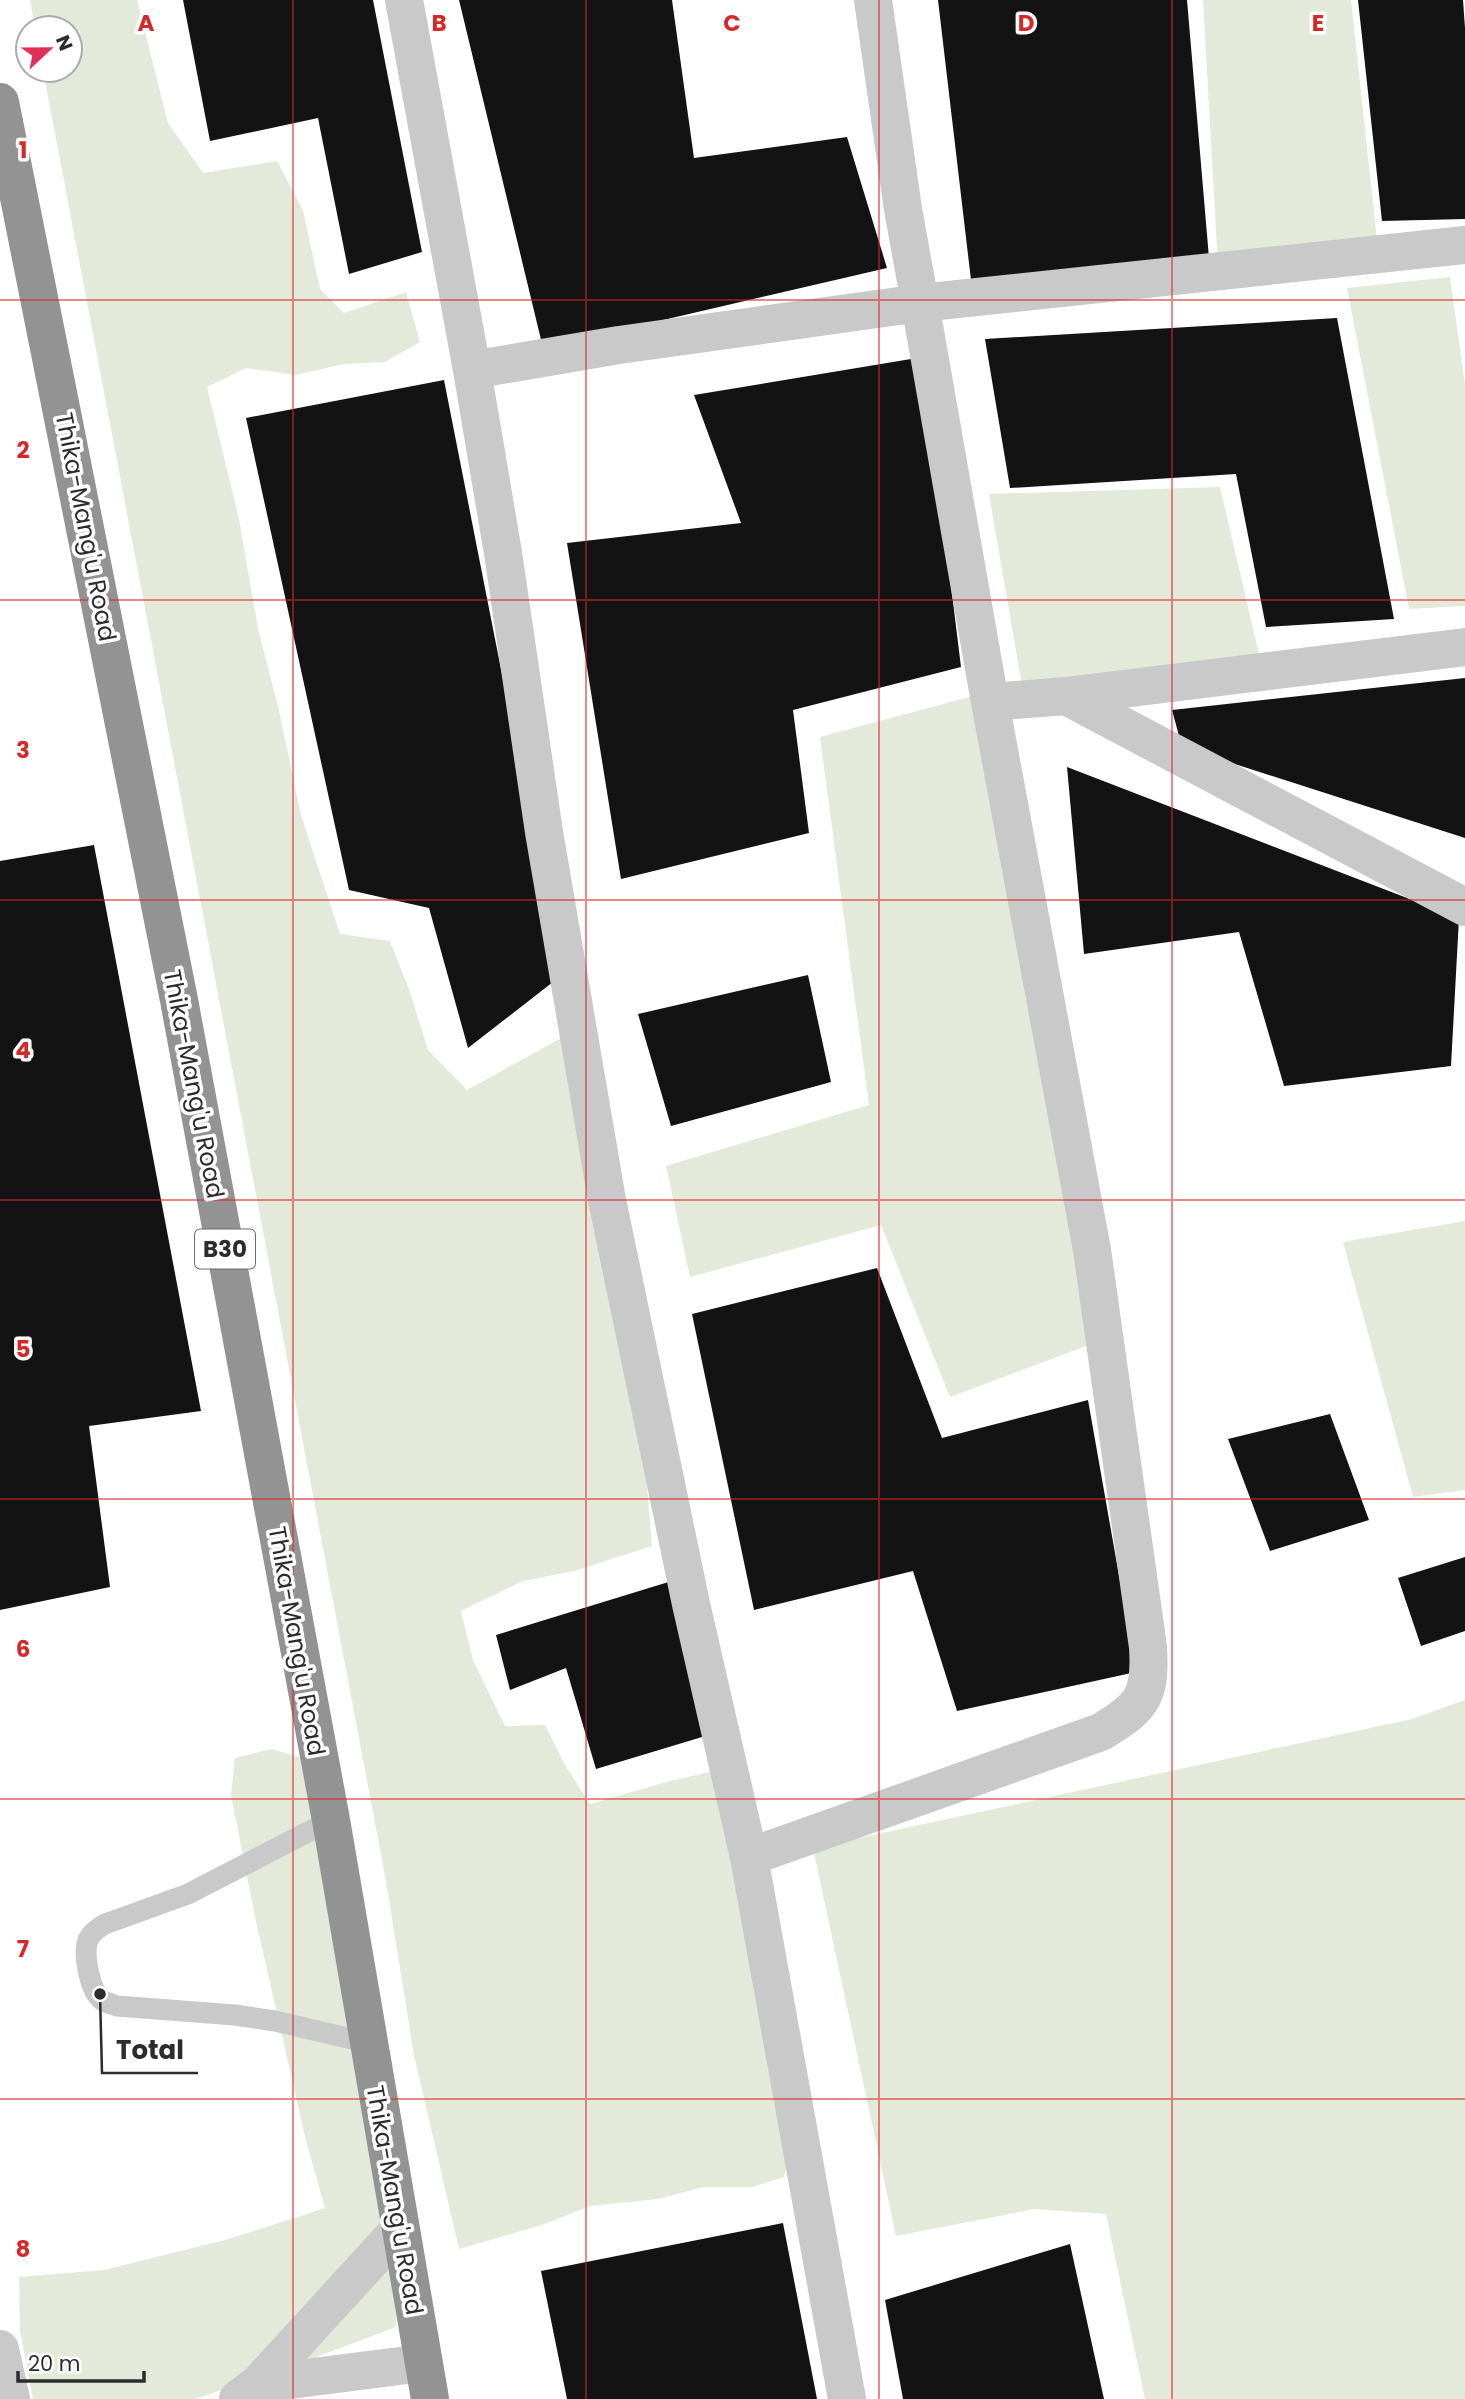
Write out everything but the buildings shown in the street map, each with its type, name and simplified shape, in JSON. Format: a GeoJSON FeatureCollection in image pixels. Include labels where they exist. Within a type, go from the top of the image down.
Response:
{"type":"FeatureCollection","features":[{"type":"Feature","properties":{"kind":"highway","name":"Thika-Mang'u Road"},"geometry":{"type":"LineString","coordinates":[[0,102],[147,832],[331,1821],[427,2381]]}},
{"type":"Feature","properties":{"kind":"street"},"geometry":{"type":"LineString","coordinates":[[404,0],[503,553],[544,832],[607,1200],[691,1604],[749,1857],[848,2399]]}},
{"type":"Feature","properties":{"kind":"street"},"geometry":{"type":"LineString","coordinates":[[749,1857],[1101,1732],[1127,1717],[1143,1697],[1150,1677],[1141,1591],[1092,1250],[990,702],[903,209],[873,0]]}},
{"type":"Feature","properties":{"kind":"street"},"geometry":{"type":"LineString","coordinates":[[472,370],[619,345],[920,303],[1465,246]]}},
{"type":"Feature","properties":{"kind":"street"},"geometry":{"type":"LineString","coordinates":[[990,702],[1066,696],[1465,647]]}},
{"type":"Feature","properties":{"kind":"street"},"geometry":{"type":"LineString","coordinates":[[1066,696],[1465,907]]}},
{"type":"Feature","properties":{"kind":"street"},"geometry":{"type":"LineString","coordinates":[[248,2392],[400,2229]]}},
{"type":"Feature","properties":{"kind":"street"},"geometry":{"type":"LineString","coordinates":[[0,2349],[10,2399]]}},
{"type":"Feature","properties":{"kind":"street"},"geometry":{"type":"LineString","coordinates":[[248,2392],[427,2381]]}},
{"type":"Feature","properties":{"kind":"lane"},"geometry":{"type":"LineString","coordinates":[[331,1821],[188,1894],[94,1930],[87,1942],[89,1973],[95,1993],[104,2001],[117,2006],[234,2014],[369,2043]]}},
{"type":"Feature","properties":{"kind":"green space"},"geometry":{"type":"Polygon","coordinates":[[[30,0],[137,0],[168,123],[203,173],[277,161],[303,210],[320,289],[344,313],[406,292],[420,342],[385,362],[344,364],[296,375],[246,368],[207,387],[239,519],[258,629],[278,706],[301,815],[340,934],[390,941],[428,1050],[467,1090],[563,1037],[643,1438],[652,1546],[574,1571],[523,1581],[461,1611],[473,1660],[505,1726],[545,1725],[565,1765],[590,1804],[719,1770],[793,2141],[784,2177],[752,2187],[703,2187],[658,2199],[590,2206],[545,2224],[459,2249],[414,2055],[386,1881],[46,84],[84,84],[84,14],[32,14],[30,0]]]}},
{"type":"Feature","properties":{"kind":"green space"},"geometry":{"type":"Polygon","coordinates":[[[1203,0],[1351,0],[1378,249],[1218,266],[1203,0]]]}},
{"type":"Feature","properties":{"kind":"green space"},"geometry":{"type":"Polygon","coordinates":[[[1450,277],[1465,385],[1465,606],[1409,609],[1347,288],[1450,277]]]}},
{"type":"Feature","properties":{"kind":"green space"},"geometry":{"type":"Polygon","coordinates":[[[1220,487],[1262,667],[1024,697],[989,494],[1220,487]]]}},
{"type":"Feature","properties":{"kind":"green space"},"geometry":{"type":"Polygon","coordinates":[[[973,696],[1105,1339],[950,1397],[881,1225],[690,1277],[666,1166],[869,1105],[820,737],[973,696]]]}},
{"type":"Feature","properties":{"kind":"green space"},"geometry":{"type":"Polygon","coordinates":[[[1465,1221],[1465,1490],[1413,1497],[1343,1242],[1465,1221]]]}},
{"type":"Feature","properties":{"kind":"green space"},"geometry":{"type":"Polygon","coordinates":[[[1465,1700],[1465,2399],[1145,2399],[1106,2214],[1034,2209],[896,2236],[813,1848],[1412,1719],[1465,1700]]]}},
{"type":"Feature","properties":{"kind":"green space"},"geometry":{"type":"Polygon","coordinates":[[[271,1749],[302,1758],[397,2278],[396,2327],[195,2399],[33,2399],[20,2331],[19,2277],[104,2270],[229,2239],[325,2208],[306,2141],[255,1917],[231,1795],[235,1758],[271,1749]]]}},
{"type":"Feature","properties":{"kind":"place","name":"Total"},"geometry":{"type":"Point","coordinates":[100,1994]}}]}
